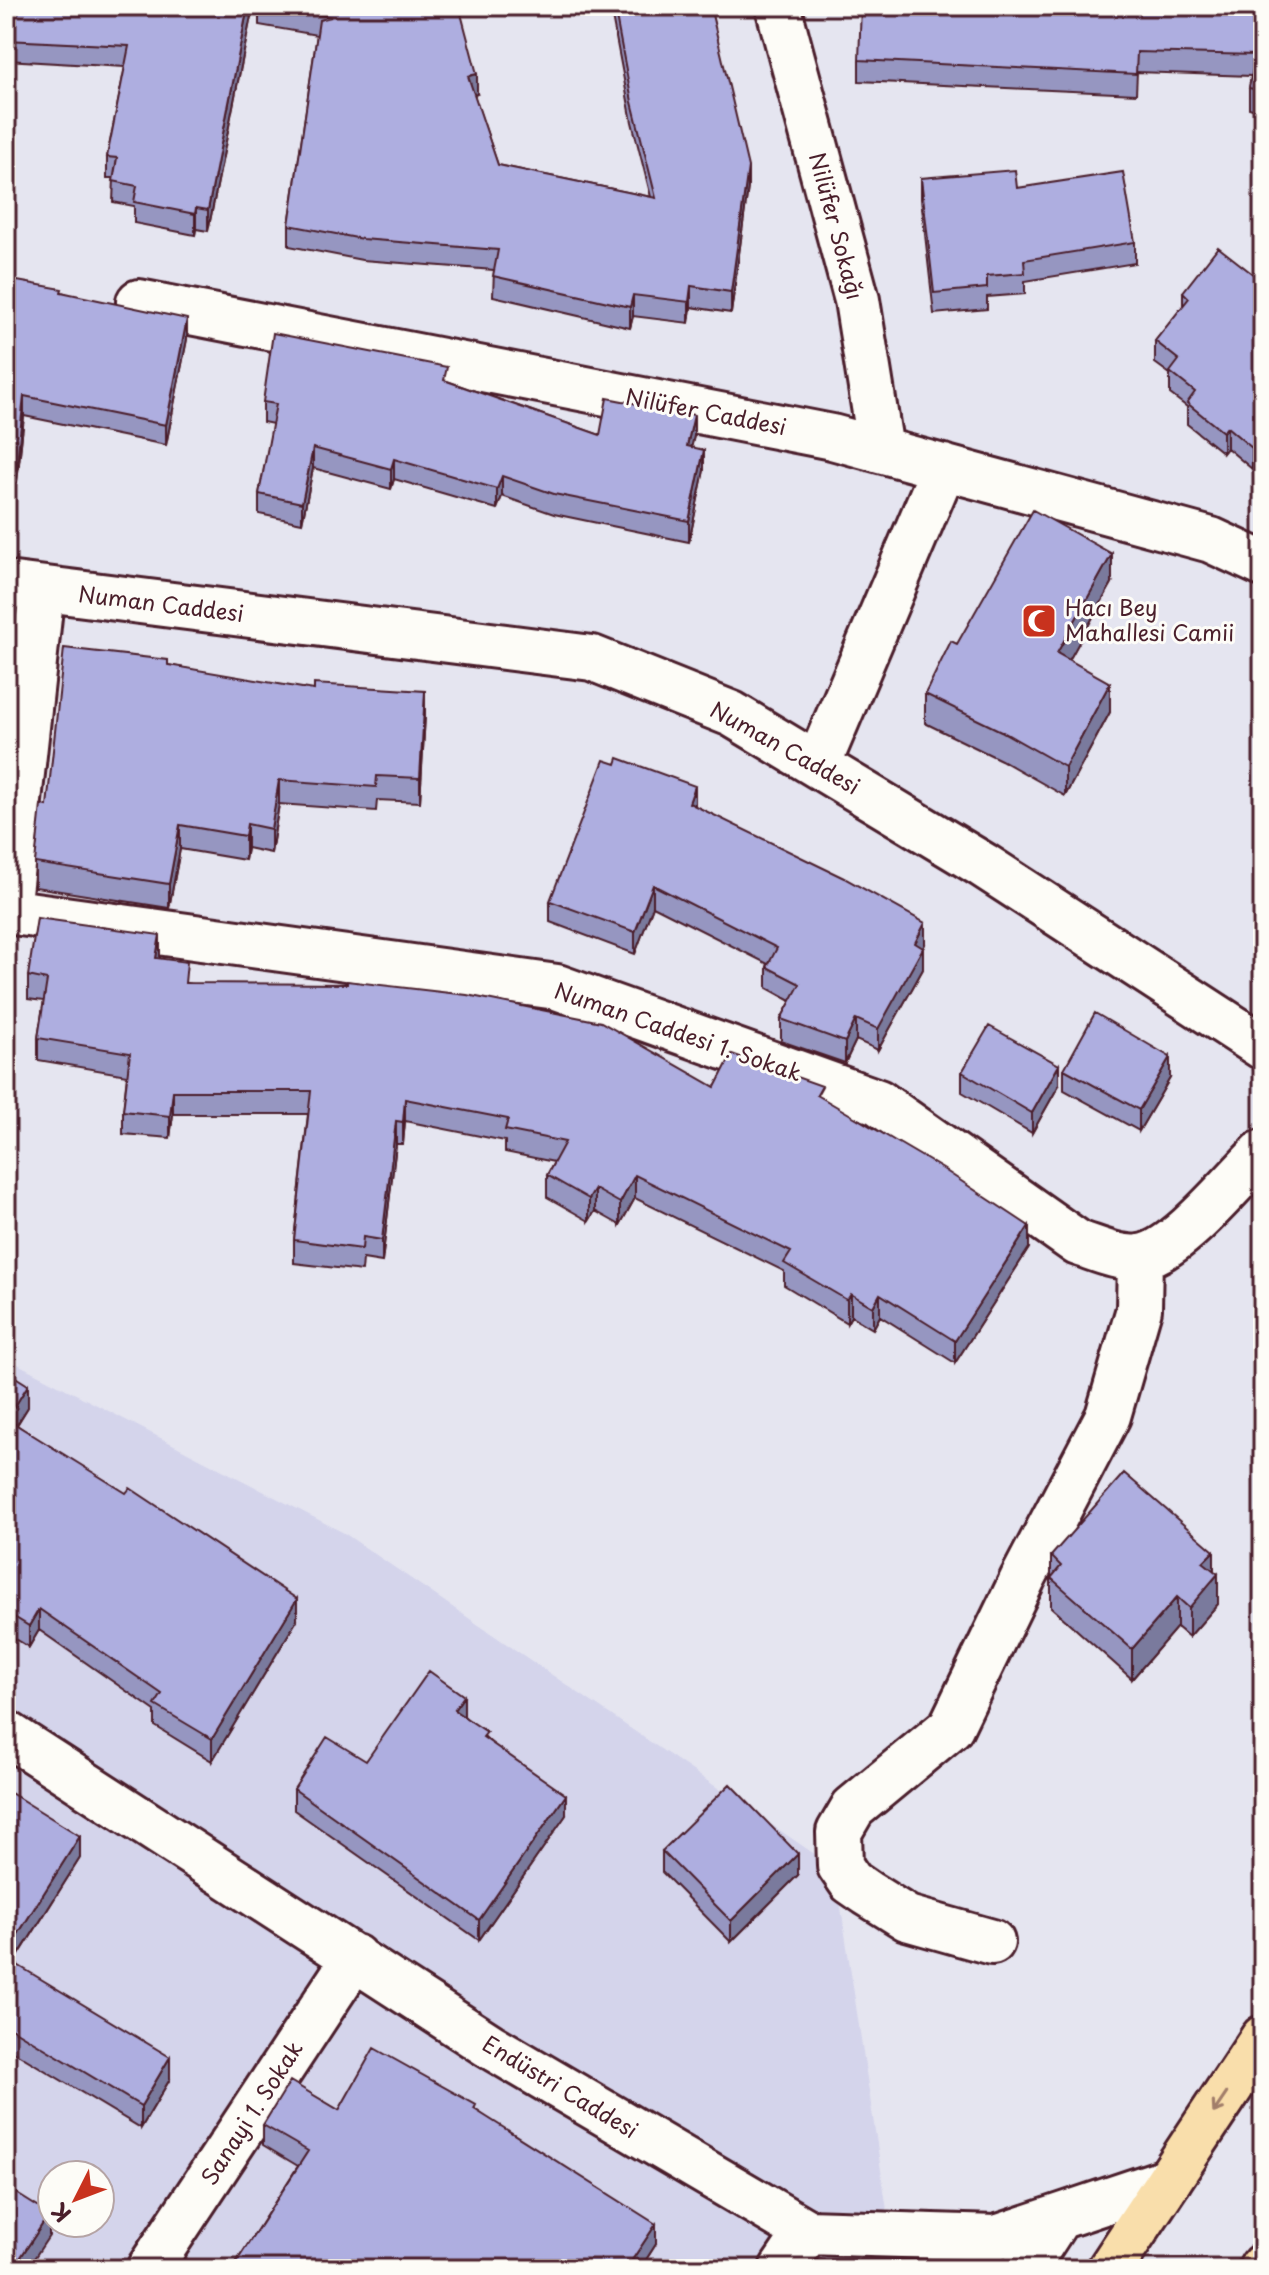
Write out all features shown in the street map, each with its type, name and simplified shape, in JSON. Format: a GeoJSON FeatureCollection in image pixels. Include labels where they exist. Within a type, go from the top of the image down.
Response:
{"type":"FeatureCollection","features":[{"type":"Feature","properties":{"kind":"main road"},"geometry":{"type":"LineString","coordinates":[[1110,2269],[1263,2038]]}},
{"type":"Feature","properties":{"kind":"street","name":"Nilüfer Sokağı"},"geometry":{"type":"LineString","coordinates":[[778,6],[857,300],[881,450]]}},
{"type":"Feature","properties":{"kind":"street","name":"Nilüfer Caddesi"},"geometry":{"type":"LineString","coordinates":[[139,302],[832,437],[1211,540],[1263,564]]}},
{"type":"Feature","properties":{"kind":"street"},"geometry":{"type":"LineString","coordinates":[[818,765],[944,467]]}},
{"type":"Feature","properties":{"kind":"street"},"geometry":{"type":"LineString","coordinates":[[6,911],[24,586]]}},
{"type":"Feature","properties":{"kind":"street","name":"Numan Caddesi"},"geometry":{"type":"LineString","coordinates":[[24,586],[592,658],[732,714],[983,865],[1263,1047]]}},
{"type":"Feature","properties":{"kind":"street","name":"Numan Caddesi 1. Sokak"},"geometry":{"type":"LineString","coordinates":[[6,911],[557,987],[878,1102],[1078,1243],[1108,1253],[1140,1257]]}},
{"type":"Feature","properties":{"kind":"street"},"geometry":{"type":"LineString","coordinates":[[992,1942],[907,1918],[851,1882],[840,1866],[839,1832],[853,1808],[951,1727],[1023,1578],[1108,1416],[1139,1309],[1140,1257],[1170,1244],[1263,1152]]}},
{"type":"Feature","properties":{"kind":"street","name":"Endüstri Caddesi"},"geometry":{"type":"LineString","coordinates":[[6,1733],[490,2046],[807,2232],[996,2238],[1169,2180]]}},
{"type":"Feature","properties":{"kind":"street","name":"Sanayi 1. Sokak"},"geometry":{"type":"LineString","coordinates":[[149,2269],[355,1957]]}},
{"type":"Feature","properties":{"kind":"street"},"geometry":{"type":"LineString","coordinates":[[1025,2269],[1058,2218]]}},
{"type":"Feature","properties":{"kind":"street"},"geometry":{"type":"LineString","coordinates":[[782,2269],[807,2232]]}},
{"type":"Feature","properties":{"kind":"shaded area"},"geometry":{"type":"Polygon","coordinates":[[[6,1358],[344,1533],[835,1868],[896,2269],[6,2269],[6,1358]]]}},
{"type":"Feature","properties":{"kind":"building"},"geometry":{"type":"Polygon","coordinates":[[[6,6],[248,6],[208,210],[196,208],[195,214],[134,202],[137,186],[113,181],[117,158],[107,157],[129,46],[6,40],[6,6]]]}},
{"type":"Feature","properties":{"kind":"building"},"geometry":{"type":"Polygon","coordinates":[[[268,6],[361,6],[361,9],[372,6],[459,6],[477,74],[468,76],[498,165],[656,198],[632,102],[614,6],[710,6],[748,167],[731,292],[691,286],[689,302],[633,295],[630,307],[493,276],[498,250],[362,239],[289,225],[319,20],[331,17],[268,6]]]}},
{"type":"Feature","properties":{"kind":"building"},"geometry":{"type":"Polygon","coordinates":[[[861,6],[1263,6],[1263,91],[1249,88],[1256,55],[1137,52],[1136,74],[859,60],[861,6]]]}},
{"type":"Feature","properties":{"kind":"building"},"geometry":{"type":"Polygon","coordinates":[[[1015,170],[1017,188],[1123,172],[1135,242],[1024,260],[1025,273],[987,276],[987,288],[934,293],[921,178],[1015,170]]]}},
{"type":"Feature","properties":{"kind":"building"},"geometry":{"type":"Polygon","coordinates":[[[1218,247],[1263,282],[1263,433],[1252,448],[1227,427],[1223,432],[1187,403],[1195,392],[1170,372],[1179,360],[1155,341],[1189,298],[1183,292],[1218,247]]]}},
{"type":"Feature","properties":{"kind":"building"},"geometry":{"type":"Polygon","coordinates":[[[6,279],[187,319],[166,425],[24,396],[17,462],[6,461],[6,279]]]}},
{"type":"Feature","properties":{"kind":"building"},"geometry":{"type":"Polygon","coordinates":[[[273,333],[447,367],[444,380],[600,435],[607,398],[694,415],[687,446],[704,450],[689,521],[554,494],[502,476],[497,489],[394,459],[391,469],[313,448],[302,503],[259,494],[276,404],[263,402],[273,333]]]}},
{"type":"Feature","properties":{"kind":"building"},"geometry":{"type":"Polygon","coordinates":[[[1033,510],[1112,554],[1057,653],[1110,683],[1065,767],[925,694],[951,641],[957,644],[1033,510]]]}},
{"type":"Feature","properties":{"kind":"building"},"geometry":{"type":"Polygon","coordinates":[[[64,648],[168,660],[168,665],[314,690],[314,684],[425,691],[420,778],[377,776],[376,787],[279,780],[271,829],[247,824],[245,836],[180,825],[169,884],[35,863],[41,805],[47,806],[64,648]]]}},
{"type":"Feature","properties":{"kind":"building"},"geometry":{"type":"Polygon","coordinates":[[[618,758],[695,786],[689,803],[844,878],[925,923],[915,943],[923,948],[878,1029],[856,1019],[845,1042],[781,1019],[800,984],[767,967],[777,948],[653,885],[635,932],[550,901],[604,760],[616,764],[618,758]]]}},
{"type":"Feature","properties":{"kind":"building"},"geometry":{"type":"Polygon","coordinates":[[[37,918],[160,935],[156,958],[187,962],[185,983],[347,984],[347,981],[467,995],[601,1022],[715,1087],[732,1054],[822,1086],[817,1095],[943,1169],[1029,1226],[955,1341],[880,1294],[873,1307],[851,1294],[847,1300],[784,1263],[791,1252],[635,1175],[620,1203],[595,1189],[589,1199],[547,1175],[565,1142],[505,1130],[508,1119],[405,1099],[403,1122],[396,1121],[382,1240],[363,1237],[362,1249],[294,1240],[311,1091],[173,1091],[170,1116],[123,1111],[130,1053],[38,1038],[47,980],[28,976],[37,918]]]}},
{"type":"Feature","properties":{"kind":"building"},"geometry":{"type":"Polygon","coordinates":[[[1095,1013],[1170,1057],[1139,1110],[1064,1069],[1095,1013]]]}},
{"type":"Feature","properties":{"kind":"building"},"geometry":{"type":"Polygon","coordinates":[[[989,1026],[1059,1065],[1032,1113],[962,1072],[989,1026]]]}},
{"type":"Feature","properties":{"kind":"building"},"geometry":{"type":"Polygon","coordinates":[[[6,1371],[28,1385],[7,1419],[126,1493],[130,1488],[297,1599],[212,1739],[155,1705],[162,1694],[39,1609],[29,1626],[6,1612],[6,1371]]]}},
{"type":"Feature","properties":{"kind":"building"},"geometry":{"type":"Polygon","coordinates":[[[1124,1473],[1214,1551],[1203,1562],[1218,1574],[1189,1608],[1177,1597],[1132,1649],[1051,1578],[1061,1566],[1051,1556],[1124,1473]]]}},
{"type":"Feature","properties":{"kind":"building"},"geometry":{"type":"Polygon","coordinates":[[[429,1671],[464,1696],[454,1710],[487,1732],[483,1737],[566,1795],[479,1920],[294,1789],[327,1737],[366,1761],[429,1671]]]}},
{"type":"Feature","properties":{"kind":"building"},"geometry":{"type":"Polygon","coordinates":[[[730,1784],[798,1854],[731,1921],[662,1851],[730,1784]]]}},
{"type":"Feature","properties":{"kind":"building"},"geometry":{"type":"Polygon","coordinates":[[[6,1790],[80,1836],[6,1953],[6,1790]]]}},
{"type":"Feature","properties":{"kind":"building"},"geometry":{"type":"Polygon","coordinates":[[[6,1958],[170,2057],[141,2106],[6,2025],[6,1958]]]}},
{"type":"Feature","properties":{"kind":"building"},"geometry":{"type":"Polygon","coordinates":[[[374,2048],[476,2105],[474,2109],[656,2224],[626,2269],[232,2269],[308,2151],[263,2125],[290,2081],[339,2110],[374,2048]]]}},
{"type":"Feature","properties":{"kind":"building"},"geometry":{"type":"Polygon","coordinates":[[[6,2187],[36,2206],[36,2234],[13,2269],[6,2269],[6,2187]]]}},
{"type":"Feature","properties":{"kind":"place","name":"Hacı Bey Mahallesi Camii"},"geometry":{"type":"Point","coordinates":[1039,621]}}]}
